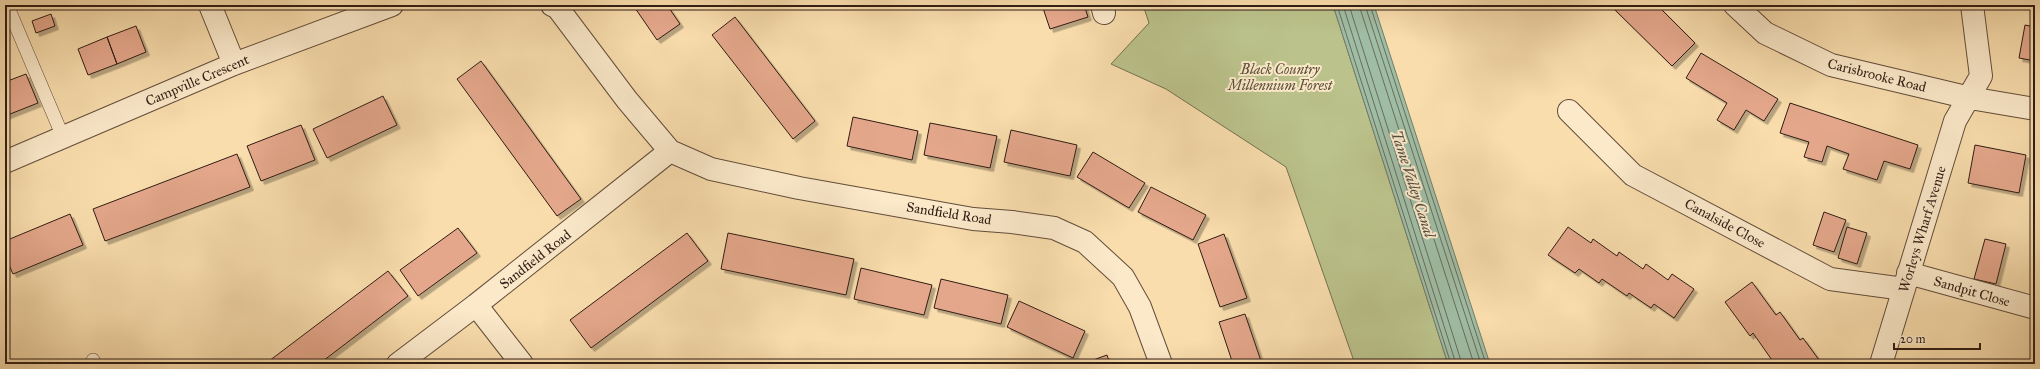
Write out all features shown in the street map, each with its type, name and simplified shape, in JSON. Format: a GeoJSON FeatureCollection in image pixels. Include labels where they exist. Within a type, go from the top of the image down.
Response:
{"type":"FeatureCollection","features":[{"type":"Feature","properties":{"kind":"street"},"geometry":{"type":"LineString","coordinates":[[210,5],[234,64]]}},
{"type":"Feature","properties":{"kind":"street","name":"Campville Crescent"},"geometry":{"type":"LineString","coordinates":[[5,162],[234,64],[392,5]]}},
{"type":"Feature","properties":{"kind":"street","name":"Sandfield Road"},"geometry":{"type":"LineString","coordinates":[[552,5],[557,7],[627,100],[670,152],[711,169],[800,188],[974,219],[1012,222],[1054,228],[1085,242],[1122,277],[1140,307],[1161,364]]}},
{"type":"Feature","properties":{"kind":"street","name":"Carisbrooke Road"},"geometry":{"type":"LineString","coordinates":[[1734,5],[1765,33],[1831,65],[1970,98],[2035,109]]}},
{"type":"Feature","properties":{"kind":"street","name":"Worleys Wharf Avenue"},"geometry":{"type":"LineString","coordinates":[[1881,364],[1955,121],[1970,98],[1981,76],[1972,5]]}},
{"type":"Feature","properties":{"kind":"street","name":"Canalside Close"},"geometry":{"type":"LineString","coordinates":[[1569,111],[1633,175],[1830,279],[1906,281]]}},
{"type":"Feature","properties":{"kind":"street","name":"Sandfield Road"},"geometry":{"type":"LineString","coordinates":[[398,364],[476,305],[670,152]]}},
{"type":"Feature","properties":{"kind":"street","name":"Sandpit Close"},"geometry":{"type":"LineString","coordinates":[[1906,281],[2035,308]]}},
{"type":"Feature","properties":{"kind":"street"},"geometry":{"type":"LineString","coordinates":[[476,305],[522,364]]}},
{"type":"Feature","properties":{"kind":"lane"},"geometry":{"type":"LineString","coordinates":[[7,5],[63,137]]}},
{"type":"Feature","properties":{"kind":"green space","name":"Black Country Millennium Forest"},"geometry":{"type":"Polygon","coordinates":[[[1143,5],[1333,5],[1448,364],[1355,364],[1286,167],[1166,89],[1111,64],[1149,23],[1143,5]]]}},
{"type":"Feature","properties":{"kind":"water","name":"Tame Valley Canal"},"geometry":{"type":"Polygon","coordinates":[[[1333,5],[1374,5],[1490,364],[1448,364],[1333,5]]]}},
{"type":"Feature","properties":{"kind":"building"},"geometry":{"type":"Polygon","coordinates":[[[633,5],[667,5],[680,24],[657,40],[633,5]]]}},
{"type":"Feature","properties":{"kind":"building"},"geometry":{"type":"Polygon","coordinates":[[[1042,5],[1084,5],[1088,17],[1050,29],[1042,5]]]}},
{"type":"Feature","properties":{"kind":"building"},"geometry":{"type":"Polygon","coordinates":[[[1610,5],[1657,5],[1695,43],[1672,66],[1610,5]]]}},
{"type":"Feature","properties":{"kind":"building"},"geometry":{"type":"Polygon","coordinates":[[[51,14],[55,26],[36,33],[32,21],[51,14]]]}},
{"type":"Feature","properties":{"kind":"building"},"geometry":{"type":"Polygon","coordinates":[[[735,17],[815,121],[793,139],[712,35],[735,17]]]}},
{"type":"Feature","properties":{"kind":"building"},"geometry":{"type":"Polygon","coordinates":[[[2025,25],[2035,27],[2035,61],[2019,58],[2025,25]]]}},
{"type":"Feature","properties":{"kind":"building"},"geometry":{"type":"Polygon","coordinates":[[[136,26],[146,52],[117,64],[107,37],[136,26]]]}},
{"type":"Feature","properties":{"kind":"building"},"geometry":{"type":"Polygon","coordinates":[[[107,37],[117,64],[88,75],[78,49],[107,37]]]}},
{"type":"Feature","properties":{"kind":"building"},"geometry":{"type":"Polygon","coordinates":[[[1701,53],[1778,99],[1764,121],[1746,110],[1734,130],[1717,120],[1727,103],[1686,78],[1701,53]]]}},
{"type":"Feature","properties":{"kind":"building"},"geometry":{"type":"Polygon","coordinates":[[[481,61],[581,199],[557,216],[457,79],[481,61]]]}},
{"type":"Feature","properties":{"kind":"building"},"geometry":{"type":"Polygon","coordinates":[[[26,74],[38,103],[5,116],[5,82],[26,74]]]}},
{"type":"Feature","properties":{"kind":"building"},"geometry":{"type":"Polygon","coordinates":[[[383,96],[397,125],[327,158],[313,129],[383,96]]]}},
{"type":"Feature","properties":{"kind":"building"},"geometry":{"type":"Polygon","coordinates":[[[1790,103],[1918,145],[1910,169],[1884,161],[1877,180],[1843,169],[1849,154],[1827,146],[1822,162],[1804,157],[1809,142],[1780,133],[1790,103]]]}},
{"type":"Feature","properties":{"kind":"building"},"geometry":{"type":"Polygon","coordinates":[[[853,117],[918,131],[912,160],[847,146],[853,117]]]}},
{"type":"Feature","properties":{"kind":"building"},"geometry":{"type":"Polygon","coordinates":[[[930,123],[997,136],[990,168],[924,155],[930,123]]]}},
{"type":"Feature","properties":{"kind":"building"},"geometry":{"type":"Polygon","coordinates":[[[301,125],[315,160],[261,181],[247,146],[301,125]]]}},
{"type":"Feature","properties":{"kind":"building"},"geometry":{"type":"Polygon","coordinates":[[[1011,130],[1077,145],[1070,176],[1004,162],[1011,130]]]}},
{"type":"Feature","properties":{"kind":"building"},"geometry":{"type":"Polygon","coordinates":[[[1975,145],[2026,155],[2019,193],[1968,183],[1975,145]]]}},
{"type":"Feature","properties":{"kind":"building"},"geometry":{"type":"Polygon","coordinates":[[[1093,152],[1145,183],[1129,208],[1077,177],[1093,152]]]}},
{"type":"Feature","properties":{"kind":"building"},"geometry":{"type":"Polygon","coordinates":[[[237,154],[250,187],[105,241],[93,209],[237,154]]]}},
{"type":"Feature","properties":{"kind":"building"},"geometry":{"type":"Polygon","coordinates":[[[1151,187],[1206,215],[1193,240],[1138,212],[1151,187]]]}},
{"type":"Feature","properties":{"kind":"building"},"geometry":{"type":"Polygon","coordinates":[[[1824,212],[1846,220],[1834,252],[1813,245],[1824,212]]]}},
{"type":"Feature","properties":{"kind":"building"},"geometry":{"type":"Polygon","coordinates":[[[70,214],[83,245],[13,274],[5,256],[5,241],[70,214]]]}},
{"type":"Feature","properties":{"kind":"building"},"geometry":{"type":"Polygon","coordinates":[[[1568,227],[1591,243],[1593,239],[1617,256],[1619,252],[1643,269],[1646,264],[1668,280],[1672,274],[1694,289],[1674,318],[1654,304],[1651,308],[1629,293],[1627,296],[1602,279],[1599,283],[1579,269],[1575,273],[1548,255],[1568,227]]]}},
{"type":"Feature","properties":{"kind":"building"},"geometry":{"type":"Polygon","coordinates":[[[1847,227],[1867,233],[1857,264],[1838,258],[1847,227]]]}},
{"type":"Feature","properties":{"kind":"building"},"geometry":{"type":"Polygon","coordinates":[[[458,228],[477,253],[418,296],[400,270],[458,228]]]}},
{"type":"Feature","properties":{"kind":"building"},"geometry":{"type":"Polygon","coordinates":[[[687,233],[708,261],[591,348],[570,320],[687,233]]]}},
{"type":"Feature","properties":{"kind":"building"},"geometry":{"type":"Polygon","coordinates":[[[728,233],[854,259],[846,295],[721,269],[728,233]]]}},
{"type":"Feature","properties":{"kind":"building"},"geometry":{"type":"Polygon","coordinates":[[[1224,234],[1247,298],[1220,307],[1198,244],[1224,234]]]}},
{"type":"Feature","properties":{"kind":"building"},"geometry":{"type":"Polygon","coordinates":[[[1985,239],[2006,244],[1996,284],[1974,279],[1985,239]]]}},
{"type":"Feature","properties":{"kind":"building"},"geometry":{"type":"Polygon","coordinates":[[[861,268],[932,285],[924,315],[854,299],[861,268]]]}},
{"type":"Feature","properties":{"kind":"building"},"geometry":{"type":"Polygon","coordinates":[[[388,271],[408,296],[319,364],[265,364],[388,271]]]}},
{"type":"Feature","properties":{"kind":"building"},"geometry":{"type":"Polygon","coordinates":[[[941,279],[1008,295],[1001,324],[934,308],[941,279]]]}},
{"type":"Feature","properties":{"kind":"building"},"geometry":{"type":"Polygon","coordinates":[[[1752,282],[1776,315],[1780,312],[1800,340],[1803,338],[1822,364],[1780,364],[1777,360],[1774,363],[1753,333],[1750,336],[1725,302],[1752,282]]]}},
{"type":"Feature","properties":{"kind":"building"},"geometry":{"type":"Polygon","coordinates":[[[1019,301],[1085,331],[1073,358],[1007,327],[1019,301]]]}},
{"type":"Feature","properties":{"kind":"building"},"geometry":{"type":"Polygon","coordinates":[[[1245,314],[1262,364],[1233,364],[1219,322],[1245,314]]]}},
{"type":"Feature","properties":{"kind":"building"},"geometry":{"type":"Polygon","coordinates":[[[1107,355],[1110,364],[1082,364],[1107,355]]]}}]}
